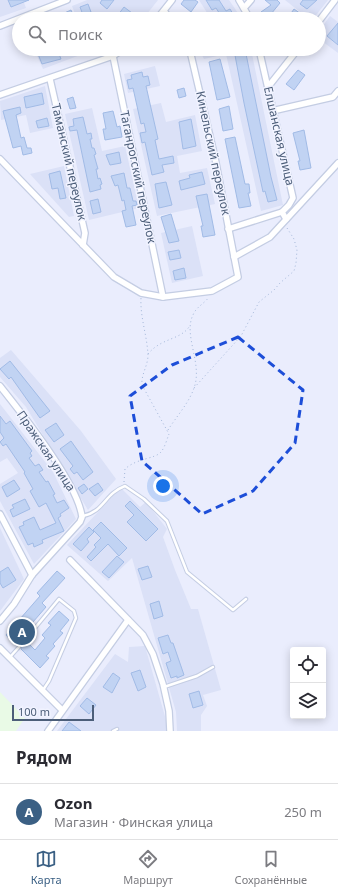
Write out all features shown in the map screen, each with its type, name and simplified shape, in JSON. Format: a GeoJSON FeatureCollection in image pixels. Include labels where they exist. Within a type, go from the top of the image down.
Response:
{"type":"FeatureCollection","features":[{"type":"Feature","properties":{"kind":"street"},"geometry":{"type":"LineString","coordinates":[[36,12],[67,0]]}},
{"type":"Feature","properties":{"kind":"street"},"geometry":{"type":"LineString","coordinates":[[164,11],[172,0]]}},
{"type":"Feature","properties":{"kind":"street"},"geometry":{"type":"LineString","coordinates":[[239,0],[246,12]]}},
{"type":"Feature","properties":{"kind":"street"},"geometry":{"type":"LineString","coordinates":[[244,8],[251,0]]}},
{"type":"Feature","properties":{"kind":"street"},"geometry":{"type":"LineString","coordinates":[[326,12],[335,0]]}},
{"type":"Feature","properties":{"kind":"street"},"geometry":{"type":"LineString","coordinates":[[0,26],[12,21]]}},
{"type":"Feature","properties":{"kind":"street"},"geometry":{"type":"LineString","coordinates":[[0,96],[113,56]]}},
{"type":"Feature","properties":{"kind":"street","name":"Таганрогский переулок"},"geometry":{"type":"LineString","coordinates":[[113,56],[164,297]]}},
{"type":"Feature","properties":{"kind":"street","name":"Кинельский переулок"},"geometry":{"type":"LineString","coordinates":[[191,56],[215,158],[238,277],[212,291]]}},
{"type":"Feature","properties":{"kind":"street","name":"Елшанская улица"},"geometry":{"type":"LineString","coordinates":[[261,56],[272,112],[293,198],[282,212]]}},
{"type":"Feature","properties":{"kind":"street"},"geometry":{"type":"LineString","coordinates":[[268,87],[292,56]]}},
{"type":"Feature","properties":{"kind":"street","name":"Таманский переулок"},"geometry":{"type":"LineString","coordinates":[[50,79],[85,233],[83,244]]}},
{"type":"Feature","properties":{"kind":"street"},"geometry":{"type":"LineString","coordinates":[[272,112],[333,97],[338,91]]}},
{"type":"Feature","properties":{"kind":"street"},"geometry":{"type":"LineString","coordinates":[[0,159],[114,277],[141,293],[164,297],[212,291]]}},
{"type":"Feature","properties":{"kind":"street"},"geometry":{"type":"LineString","coordinates":[[234,257],[270,237],[338,163]]}},
{"type":"Feature","properties":{"kind":"street"},"geometry":{"type":"LineString","coordinates":[[228,229],[282,212],[286,219]]}},
{"type":"Feature","properties":{"kind":"street","name":"Пражская улица"},"geometry":{"type":"LineString","coordinates":[[0,386],[24,416],[73,490],[81,519]]}},
{"type":"Feature","properties":{"kind":"street"},"geometry":{"type":"LineString","coordinates":[[1,517],[32,575]]}},
{"type":"Feature","properties":{"kind":"street"},"geometry":{"type":"LineString","coordinates":[[0,621],[14,604],[32,575],[81,519]]}},
{"type":"Feature","properties":{"kind":"street"},"geometry":{"type":"LineString","coordinates":[[70,560],[143,635],[153,654],[164,687],[169,711],[170,731]]}},
{"type":"Feature","properties":{"kind":"street"},"geometry":{"type":"LineString","coordinates":[[48,731],[128,620]]}},
{"type":"Feature","properties":{"kind":"street"},"geometry":{"type":"LineString","coordinates":[[0,648],[62,710]]}},
{"type":"Feature","properties":{"kind":"lane"},"geometry":{"type":"LineString","coordinates":[[81,519],[94,514],[115,490],[124,486],[144,499],[167,521],[187,572],[233,610],[246,599]]}},
{"type":"Feature","properties":{"kind":"lane"},"geometry":{"type":"LineString","coordinates":[[25,640],[59,599],[74,611],[76,618],[49,681],[43,690]]}},
{"type":"Feature","properties":{"kind":"lane"},"geometry":{"type":"LineString","coordinates":[[9,657],[19,647]]}},
{"type":"Feature","properties":{"kind":"lane"},"geometry":{"type":"LineString","coordinates":[[164,687],[197,676],[213,667]]}},
{"type":"Feature","properties":{"kind":"lane"},"geometry":{"type":"LineString","coordinates":[[113,731],[117,729]]}},
{"type":"Feature","properties":{"kind":"path"},"geometry":{"type":"LineString","coordinates":[[124,486],[125,469],[137,461],[155,457],[162,451],[169,434],[168,431],[194,388],[241,336],[259,302],[294,271],[297,250],[294,239],[287,227],[286,219]]}},
{"type":"Feature","properties":{"kind":"path"},"geometry":{"type":"LineString","coordinates":[[194,388],[197,365],[190,327],[192,316],[197,308],[204,304],[212,291]]}},
{"type":"Feature","properties":{"kind":"path"},"geometry":{"type":"LineString","coordinates":[[141,293],[140,309],[148,355],[147,365],[141,379],[142,385],[161,422],[168,431]]}},
{"type":"Feature","properties":{"kind":"path"},"geometry":{"type":"LineString","coordinates":[[148,355],[154,348],[186,332],[190,327]]}},
{"type":"Feature","properties":{"kind":"highlighted area"},"geometry":{"type":"Polygon","coordinates":[[[238,337],[303,390],[295,443],[253,491],[202,514],[142,461],[130,396],[172,365],[238,337]]]}},
{"type":"Feature","properties":{"kind":"shaded area"},"geometry":{"type":"Polygon","coordinates":[[[0,0],[23,0],[26,8],[0,17],[0,0]]]}},
{"type":"Feature","properties":{"kind":"shaded area"},"geometry":{"type":"Polygon","coordinates":[[[87,0],[158,0],[149,12],[74,12],[72,6],[87,0]]]}},
{"type":"Feature","properties":{"kind":"shaded area"},"geometry":{"type":"Polygon","coordinates":[[[199,0],[229,0],[237,12],[207,12],[199,0]]]}},
{"type":"Feature","properties":{"kind":"shaded area"},"geometry":{"type":"Polygon","coordinates":[[[285,0],[328,0],[319,12],[300,12],[285,0]]]}},
{"type":"Feature","properties":{"kind":"shaded area"},"geometry":{"type":"Polygon","coordinates":[[[330,16],[338,22],[338,53],[326,44],[326,21],[330,16]]]}},
{"type":"Feature","properties":{"kind":"shaded area"},"geometry":{"type":"Polygon","coordinates":[[[37,56],[77,56],[43,69],[37,56]]]}},
{"type":"Feature","properties":{"kind":"shaded area"},"geometry":{"type":"Polygon","coordinates":[[[202,56],[217,56],[204,59],[202,56]]]}},
{"type":"Feature","properties":{"kind":"shaded area"},"geometry":{"type":"Polygon","coordinates":[[[226,56],[252,56],[283,205],[261,211],[226,56]]]}},
{"type":"Feature","properties":{"kind":"shaded area"},"geometry":{"type":"Polygon","coordinates":[[[155,66],[160,86],[128,93],[124,74],[155,66]]]}},
{"type":"Feature","properties":{"kind":"shaded area"},"geometry":{"type":"Polygon","coordinates":[[[45,86],[53,128],[30,133],[26,115],[1,120],[0,101],[45,86]]]}},
{"type":"Feature","properties":{"kind":"shaded area"},"geometry":{"type":"Polygon","coordinates":[[[161,103],[166,122],[195,115],[202,151],[177,156],[180,173],[207,168],[215,204],[157,216],[133,109],[161,103]]]}},
{"type":"Feature","properties":{"kind":"shaded area"},"geometry":{"type":"Polygon","coordinates":[[[92,108],[102,151],[125,146],[139,208],[89,220],[65,114],[92,108]]]}},
{"type":"Feature","properties":{"kind":"shaded area"},"geometry":{"type":"Polygon","coordinates":[[[64,166],[74,216],[69,217],[30,174],[64,166]]]}},
{"type":"Feature","properties":{"kind":"shaded area"},"geometry":{"type":"Polygon","coordinates":[[[192,226],[203,276],[172,283],[161,233],[192,226]]]}},
{"type":"Feature","properties":{"kind":"shaded area"},"geometry":{"type":"Polygon","coordinates":[[[11,350],[81,431],[116,479],[88,510],[26,407],[0,377],[0,358],[11,350]]]}},
{"type":"Feature","properties":{"kind":"shaded area"},"geometry":{"type":"Polygon","coordinates":[[[0,404],[53,472],[76,519],[34,564],[0,501],[0,484],[18,473],[7,458],[0,462],[0,404]]]}},
{"type":"Feature","properties":{"kind":"shaded area"},"geometry":{"type":"Polygon","coordinates":[[[122,489],[140,507],[146,502],[167,529],[163,537],[175,570],[191,609],[198,609],[221,690],[203,695],[207,706],[201,715],[201,731],[177,731],[176,712],[132,558],[108,581],[67,545],[116,493],[122,489]]]}},
{"type":"Feature","properties":{"kind":"shaded area"},"geometry":{"type":"Polygon","coordinates":[[[0,528],[24,579],[0,611],[0,528]]]}},
{"type":"Feature","properties":{"kind":"shaded area"},"geometry":{"type":"Polygon","coordinates":[[[145,646],[166,720],[166,731],[57,731],[115,654],[128,662],[129,647],[145,646]]]}},
{"type":"Feature","properties":{"kind":"shaded area"},"geometry":{"type":"Polygon","coordinates":[[[0,692],[25,718],[16,731],[0,731],[0,692]]]}},
{"type":"Feature","properties":{"kind":"building"},"geometry":{"type":"Polygon","coordinates":[[[8,0],[29,0],[11,7],[8,0]]]}},
{"type":"Feature","properties":{"kind":"building"},"geometry":{"type":"Polygon","coordinates":[[[102,0],[114,0],[107,9],[100,3],[102,0]]]}},
{"type":"Feature","properties":{"kind":"building"},"geometry":{"type":"Polygon","coordinates":[[[184,0],[195,0],[198,2],[191,12],[181,4],[184,0]]]}},
{"type":"Feature","properties":{"kind":"building"},"geometry":{"type":"Polygon","coordinates":[[[206,0],[219,0],[226,11],[230,9],[232,12],[219,12],[216,8],[212,10],[206,0]]]}},
{"type":"Feature","properties":{"kind":"building"},"geometry":{"type":"Polygon","coordinates":[[[265,0],[277,0],[280,3],[273,12],[261,12],[271,5],[265,0]]]}},
{"type":"Feature","properties":{"kind":"building"},"geometry":{"type":"Polygon","coordinates":[[[303,0],[317,0],[307,9],[300,4],[303,0]]]}},
{"type":"Feature","properties":{"kind":"building"},"geometry":{"type":"Polygon","coordinates":[[[88,4],[91,12],[82,12],[80,7],[88,4]]]}},
{"type":"Feature","properties":{"kind":"building"},"geometry":{"type":"Polygon","coordinates":[[[124,7],[131,12],[120,12],[124,7]]]}},
{"type":"Feature","properties":{"kind":"building"},"geometry":{"type":"Polygon","coordinates":[[[338,23],[338,45],[327,36],[338,23]]]}},
{"type":"Feature","properties":{"kind":"building"},"geometry":{"type":"Polygon","coordinates":[[[39,56],[60,56],[61,59],[42,64],[39,56]]]}},
{"type":"Feature","properties":{"kind":"building"},"geometry":{"type":"Polygon","coordinates":[[[235,56],[246,56],[277,200],[268,202],[265,191],[263,192],[235,56]]]}},
{"type":"Feature","properties":{"kind":"building"},"geometry":{"type":"Polygon","coordinates":[[[220,59],[230,97],[217,100],[209,62],[220,59]]]}},
{"type":"Feature","properties":{"kind":"building"},"geometry":{"type":"Polygon","coordinates":[[[298,70],[305,75],[294,90],[286,84],[298,70]]]}},
{"type":"Feature","properties":{"kind":"building"},"geometry":{"type":"Polygon","coordinates":[[[142,72],[143,77],[148,76],[150,85],[146,86],[158,139],[155,140],[159,159],[173,156],[174,163],[162,165],[164,172],[152,175],[145,142],[142,143],[140,133],[146,132],[144,123],[141,124],[133,88],[129,89],[127,80],[132,79],[131,75],[142,72]]]}},
{"type":"Feature","properties":{"kind":"building"},"geometry":{"type":"Polygon","coordinates":[[[184,88],[186,96],[179,98],[177,90],[184,88]]]}},
{"type":"Feature","properties":{"kind":"building"},"geometry":{"type":"Polygon","coordinates":[[[42,93],[44,104],[26,108],[24,97],[42,93]]]}},
{"type":"Feature","properties":{"kind":"building"},"geometry":{"type":"Polygon","coordinates":[[[73,97],[76,108],[70,109],[67,99],[73,97]]]}},
{"type":"Feature","properties":{"kind":"building"},"geometry":{"type":"Polygon","coordinates":[[[229,106],[233,129],[223,131],[219,109],[229,106]]]}},
{"type":"Feature","properties":{"kind":"building"},"geometry":{"type":"Polygon","coordinates":[[[20,107],[21,113],[16,115],[21,138],[24,137],[27,148],[31,148],[32,153],[23,155],[21,146],[13,148],[3,111],[20,107]]]}},
{"type":"Feature","properties":{"kind":"building"},"geometry":{"type":"Polygon","coordinates":[[[113,111],[117,127],[120,126],[122,137],[105,140],[103,129],[106,129],[103,113],[113,111]]]}},
{"type":"Feature","properties":{"kind":"building"},"geometry":{"type":"Polygon","coordinates":[[[83,117],[87,134],[91,133],[92,139],[90,139],[92,148],[94,148],[96,154],[94,155],[98,169],[96,169],[98,179],[100,178],[102,184],[100,185],[101,189],[90,192],[77,130],[70,131],[69,127],[74,126],[73,119],[83,117]]]}},
{"type":"Feature","properties":{"kind":"building"},"geometry":{"type":"Polygon","coordinates":[[[47,118],[49,126],[38,128],[36,121],[47,118]]]}},
{"type":"Feature","properties":{"kind":"building"},"geometry":{"type":"Polygon","coordinates":[[[191,119],[196,146],[183,149],[179,122],[191,119]]]}},
{"type":"Feature","properties":{"kind":"building"},"geometry":{"type":"Polygon","coordinates":[[[304,130],[311,168],[300,170],[298,161],[300,161],[293,133],[304,130]]]}},
{"type":"Feature","properties":{"kind":"building"},"geometry":{"type":"Polygon","coordinates":[[[235,137],[245,184],[249,184],[250,193],[248,193],[251,206],[239,208],[225,139],[235,137]]]}},
{"type":"Feature","properties":{"kind":"building"},"geometry":{"type":"Polygon","coordinates":[[[119,152],[121,163],[110,165],[106,155],[119,152]]]}},
{"type":"Feature","properties":{"kind":"building"},"geometry":{"type":"Polygon","coordinates":[[[60,171],[66,198],[60,199],[58,188],[52,189],[49,174],[60,171]]]}},
{"type":"Feature","properties":{"kind":"building"},"geometry":{"type":"Polygon","coordinates":[[[202,172],[205,184],[181,190],[179,181],[190,178],[189,175],[202,172]]]}},
{"type":"Feature","properties":{"kind":"building"},"geometry":{"type":"Polygon","coordinates":[[[124,173],[127,188],[130,188],[133,201],[136,201],[137,205],[132,206],[136,225],[126,227],[122,211],[126,210],[124,200],[122,201],[118,185],[115,186],[111,176],[124,173]]]}},
{"type":"Feature","properties":{"kind":"building"},"geometry":{"type":"Polygon","coordinates":[[[166,182],[172,205],[159,208],[155,184],[166,182]]]}},
{"type":"Feature","properties":{"kind":"building"},"geometry":{"type":"Polygon","coordinates":[[[207,194],[215,235],[203,237],[201,226],[203,226],[196,196],[207,194]]]}},
{"type":"Feature","properties":{"kind":"building"},"geometry":{"type":"Polygon","coordinates":[[[98,199],[101,212],[93,214],[90,201],[98,199]]]}},
{"type":"Feature","properties":{"kind":"building"},"geometry":{"type":"Polygon","coordinates":[[[171,214],[179,241],[169,243],[161,217],[171,214]]]}},
{"type":"Feature","properties":{"kind":"building"},"geometry":{"type":"Polygon","coordinates":[[[179,250],[181,258],[170,260],[168,252],[179,250]]]}},
{"type":"Feature","properties":{"kind":"building"},"geometry":{"type":"Polygon","coordinates":[[[184,268],[186,278],[175,280],[173,271],[184,268]]]}},
{"type":"Feature","properties":{"kind":"building"},"geometry":{"type":"Polygon","coordinates":[[[10,361],[50,411],[40,418],[11,377],[9,379],[0,369],[10,361]]]}},
{"type":"Feature","properties":{"kind":"building"},"geometry":{"type":"Polygon","coordinates":[[[0,416],[6,424],[10,421],[32,451],[30,453],[32,456],[29,458],[35,466],[39,464],[43,470],[39,472],[46,482],[48,481],[55,494],[53,495],[57,503],[64,500],[69,508],[60,514],[61,516],[58,518],[64,531],[42,540],[43,543],[34,547],[33,543],[28,545],[19,527],[24,525],[23,522],[34,517],[40,530],[56,523],[46,503],[39,507],[30,491],[33,489],[24,473],[25,472],[6,444],[3,446],[0,442],[4,438],[0,432],[0,416]]]}},
{"type":"Feature","properties":{"kind":"building"},"geometry":{"type":"Polygon","coordinates":[[[56,423],[64,435],[54,442],[45,430],[56,423]]]}},
{"type":"Feature","properties":{"kind":"building"},"geometry":{"type":"Polygon","coordinates":[[[71,441],[93,472],[83,480],[77,472],[74,474],[70,469],[73,466],[60,449],[71,441]]]}},
{"type":"Feature","properties":{"kind":"building"},"geometry":{"type":"Polygon","coordinates":[[[14,480],[20,489],[7,497],[2,487],[14,480]]]}},
{"type":"Feature","properties":{"kind":"building"},"geometry":{"type":"Polygon","coordinates":[[[98,483],[103,490],[95,496],[89,489],[98,483]]]}},
{"type":"Feature","properties":{"kind":"building"},"geometry":{"type":"Polygon","coordinates":[[[84,484],[88,489],[82,494],[78,488],[84,484]]]}},
{"type":"Feature","properties":{"kind":"building"},"geometry":{"type":"Polygon","coordinates":[[[25,499],[30,509],[13,517],[10,510],[14,508],[12,505],[25,499]]]}},
{"type":"Feature","properties":{"kind":"building"},"geometry":{"type":"Polygon","coordinates":[[[130,501],[158,529],[146,541],[127,522],[134,515],[125,506],[130,501]]]}},
{"type":"Feature","properties":{"kind":"building"},"geometry":{"type":"Polygon","coordinates":[[[101,522],[127,548],[119,556],[108,544],[91,561],[87,557],[96,547],[94,545],[101,538],[93,530],[101,522]]]}},
{"type":"Feature","properties":{"kind":"building"},"geometry":{"type":"Polygon","coordinates":[[[89,527],[94,532],[87,539],[89,542],[81,551],[73,544],[89,527]]]}},
{"type":"Feature","properties":{"kind":"building"},"geometry":{"type":"Polygon","coordinates":[[[117,556],[124,562],[109,578],[102,572],[117,556]]]}},
{"type":"Feature","properties":{"kind":"building"},"geometry":{"type":"Polygon","coordinates":[[[148,566],[152,577],[142,580],[138,569],[148,566]]]}},
{"type":"Feature","properties":{"kind":"building"},"geometry":{"type":"Polygon","coordinates":[[[8,567],[16,580],[3,588],[0,583],[0,572],[8,567]]]}},
{"type":"Feature","properties":{"kind":"building"},"geometry":{"type":"Polygon","coordinates":[[[57,571],[65,578],[42,603],[46,607],[20,637],[23,642],[27,642],[35,650],[45,638],[42,635],[51,625],[48,623],[59,611],[69,620],[60,631],[63,633],[53,644],[55,646],[46,656],[49,658],[40,668],[21,649],[21,645],[15,645],[6,635],[40,596],[37,593],[57,571]]]}},
{"type":"Feature","properties":{"kind":"building"},"geometry":{"type":"Polygon","coordinates":[[[159,601],[163,616],[154,619],[150,604],[159,601]]]}},
{"type":"Feature","properties":{"kind":"building"},"geometry":{"type":"Polygon","coordinates":[[[168,635],[171,643],[173,643],[184,675],[177,678],[177,676],[171,678],[166,663],[171,661],[168,652],[163,654],[158,638],[168,635]]]}},
{"type":"Feature","properties":{"kind":"building"},"geometry":{"type":"Polygon","coordinates":[[[140,670],[146,687],[138,691],[131,673],[140,670]]]}},
{"type":"Feature","properties":{"kind":"building"},"geometry":{"type":"Polygon","coordinates":[[[113,673],[120,678],[112,693],[103,687],[113,673]]]}},
{"type":"Feature","properties":{"kind":"building"},"geometry":{"type":"Polygon","coordinates":[[[199,691],[203,705],[193,708],[189,694],[199,691]]]}},
{"type":"Feature","properties":{"kind":"building"},"geometry":{"type":"Polygon","coordinates":[[[87,698],[96,705],[89,714],[80,706],[87,698]]]}},
{"type":"Feature","properties":{"kind":"building"},"geometry":{"type":"Polygon","coordinates":[[[69,722],[81,731],[62,731],[69,722]]]}},
{"type":"Feature","properties":{"kind":"place","name":"Ozon"},"geometry":{"type":"Point","coordinates":[22,632]}}]}
